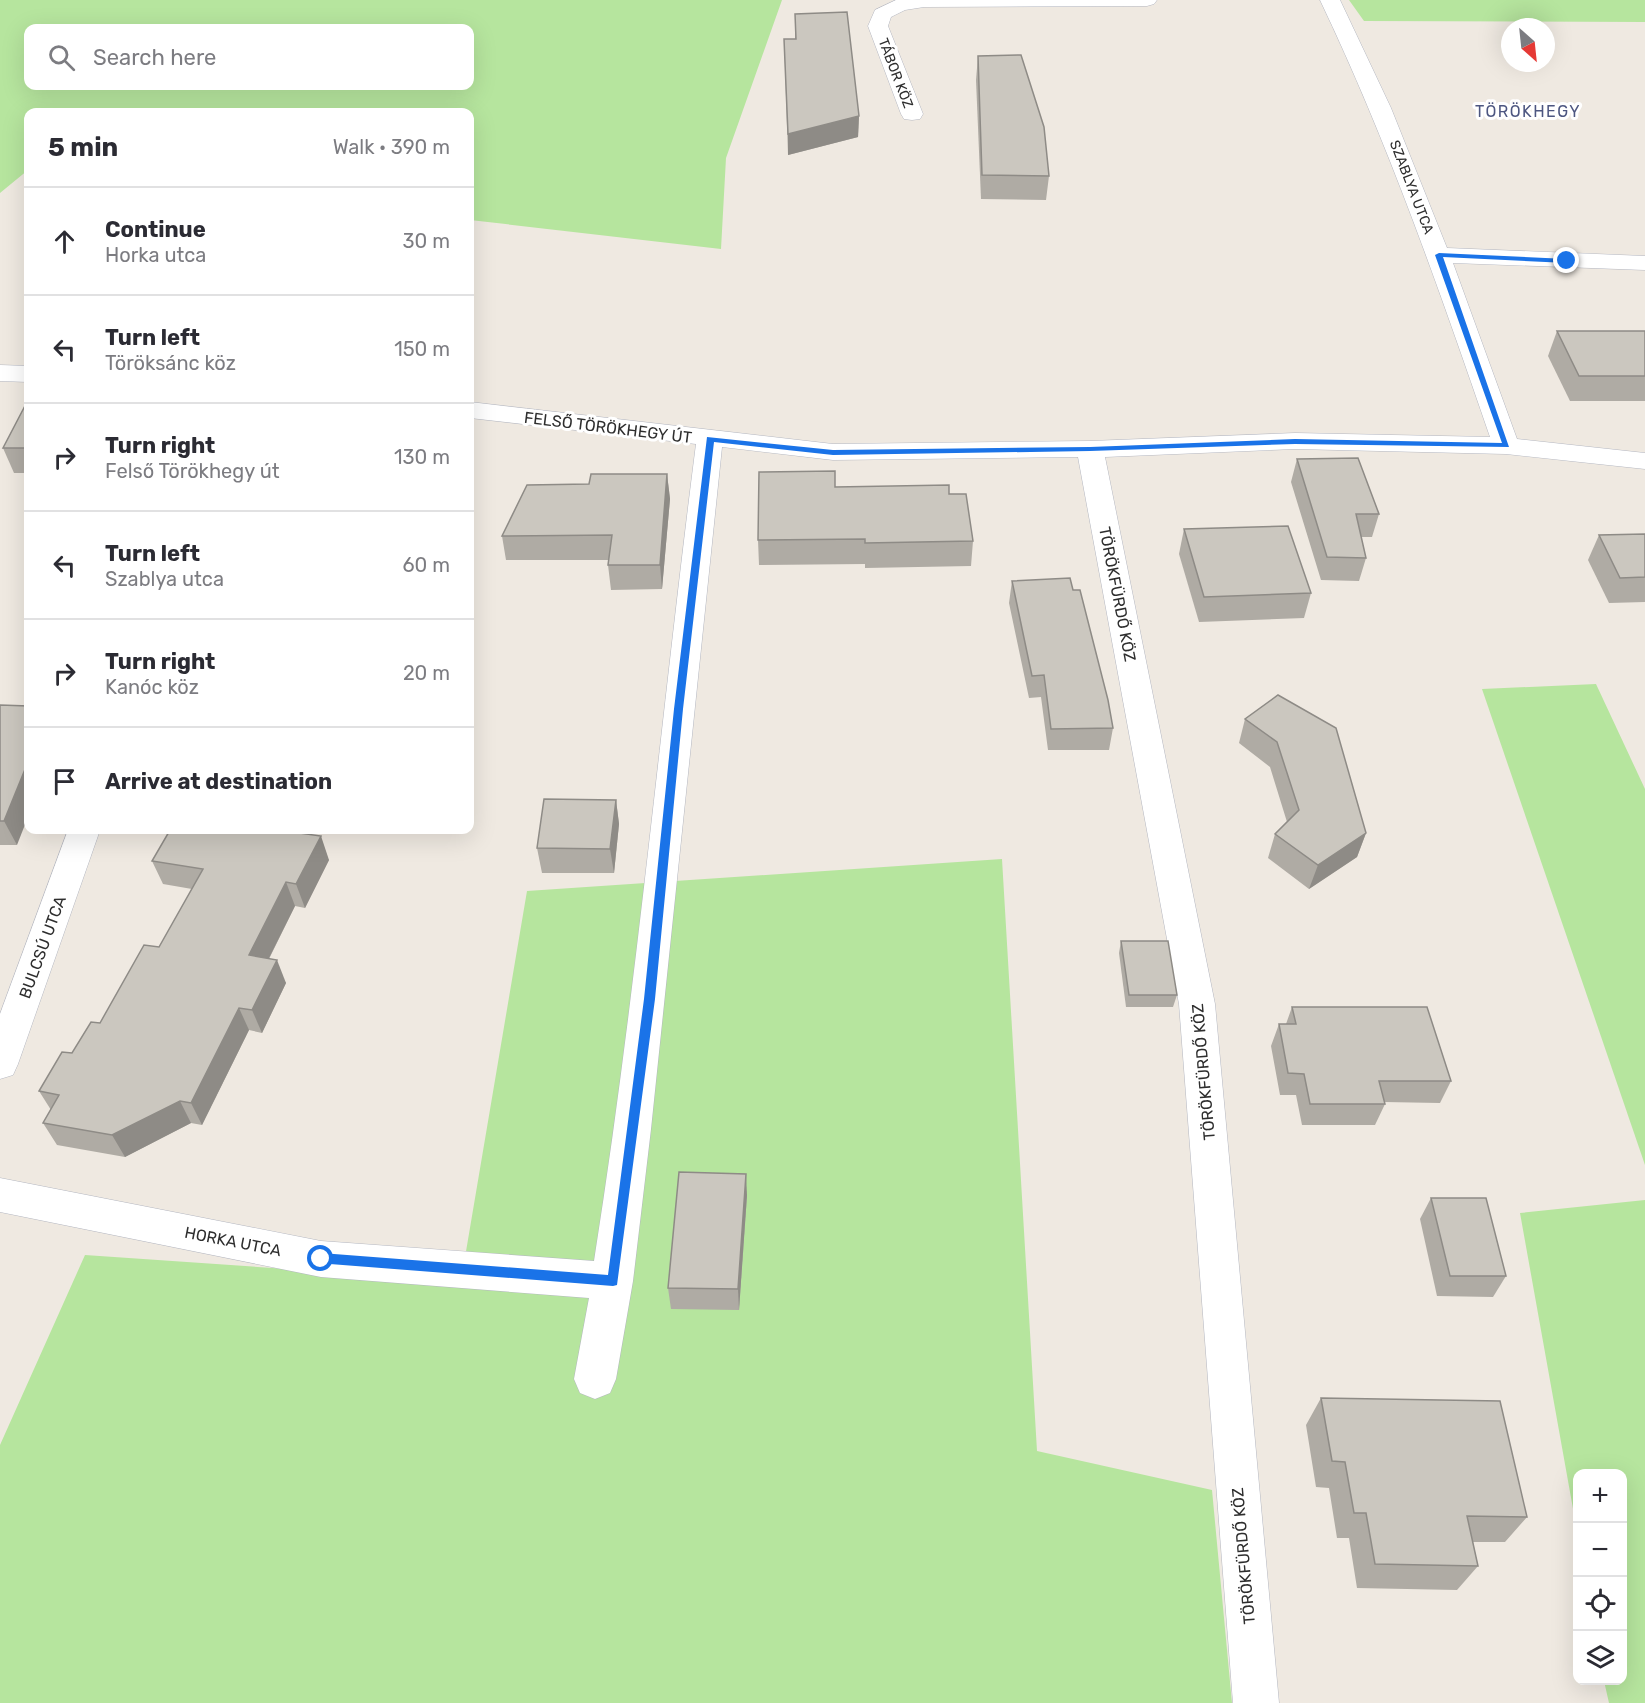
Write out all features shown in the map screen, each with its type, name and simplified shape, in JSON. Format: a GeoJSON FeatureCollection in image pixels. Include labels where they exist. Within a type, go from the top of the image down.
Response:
{"type":"FeatureCollection","features":[{"type":"Feature","properties":{"kind":"street","name":"TÁBOR KÖZ"},"geometry":{"type":"LineString","coordinates":[[912,114],[878,26],[882,14],[900,5],[924,1],[1148,0]]}},
{"type":"Feature","properties":{"kind":"street","name":"SZABLYA UTCA"},"geometry":{"type":"LineString","coordinates":[[1330,0],[1366,70],[1439,255],[1506,446]]}},
{"type":"Feature","properties":{"kind":"street"},"geometry":{"type":"LineString","coordinates":[[1439,255],[1645,263]]}},
{"type":"Feature","properties":{"kind":"street"},"geometry":{"type":"LineString","coordinates":[[0,373],[24,374]]}},
{"type":"Feature","properties":{"kind":"street","name":"FELSŐ TÖRÖKHEGY ÚT"},"geometry":{"type":"LineString","coordinates":[[474,410],[833,452],[1090,449],[1295,441],[1506,446],[1645,461]]}},
{"type":"Feature","properties":{"kind":"street"},"geometry":{"type":"LineString","coordinates":[[595,1379],[613,1281],[649,999],[678,709],[710,439]]}},
{"type":"Feature","properties":{"kind":"street","name":"TÖRÖKFÜRDŐ KÖZ"},"geometry":{"type":"LineString","coordinates":[[1090,449],[1197,1004],[1256,1703]]}},
{"type":"Feature","properties":{"kind":"street","name":"BULCSÚ UTCA"},"geometry":{"type":"LineString","coordinates":[[0,1064],[83,834]]}},
{"type":"Feature","properties":{"kind":"street","name":"HORKA UTCA"},"geometry":{"type":"LineString","coordinates":[[0,1195],[321,1259],[613,1281]]}},
{"type":"Feature","properties":{"kind":"green space"},"geometry":{"type":"Polygon","coordinates":[[[0,0],[782,0],[726,158],[721,249],[474,220],[474,108],[24,108],[24,173],[0,193],[0,0]]]}},
{"type":"Feature","properties":{"kind":"green space"},"geometry":{"type":"Polygon","coordinates":[[[1349,0],[1645,0],[1645,22],[1555,22],[1555,18],[1501,18],[1501,21],[1364,21],[1349,0]]]}},
{"type":"Feature","properties":{"kind":"green space"},"geometry":{"type":"Polygon","coordinates":[[[1596,684],[1645,789],[1645,1165],[1482,689],[1596,684]]]}},
{"type":"Feature","properties":{"kind":"green space"},"geometry":{"type":"Polygon","coordinates":[[[1002,859],[1037,1451],[1212,1490],[1232,1703],[0,1703],[0,1445],[85,1255],[461,1281],[527,891],[1002,859]]]}},
{"type":"Feature","properties":{"kind":"green space"},"geometry":{"type":"Polygon","coordinates":[[[1645,1200],[1645,1703],[1609,1703],[1605,1685],[1627,1685],[1627,1469],[1573,1469],[1573,1509],[1520,1213],[1645,1200]]]}},
{"type":"Feature","properties":{"kind":"building"},"geometry":{"type":"Polygon","coordinates":[[[847,12],[859,116],[788,134],[784,39],[796,39],[795,14],[847,12]]]}},
{"type":"Feature","properties":{"kind":"building"},"geometry":{"type":"Polygon","coordinates":[[[1021,55],[1044,127],[1049,176],[982,175],[978,56],[1021,55]]]}},
{"type":"Feature","properties":{"kind":"building"},"geometry":{"type":"Polygon","coordinates":[[[1557,331],[1645,331],[1645,376],[1579,376],[1557,331]]]}},
{"type":"Feature","properties":{"kind":"building"},"geometry":{"type":"Polygon","coordinates":[[[24,408],[24,448],[3,448],[24,408]]]}},
{"type":"Feature","properties":{"kind":"building"},"geometry":{"type":"Polygon","coordinates":[[[1358,458],[1379,514],[1356,514],[1366,558],[1327,557],[1297,459],[1358,458]]]}},
{"type":"Feature","properties":{"kind":"building"},"geometry":{"type":"Polygon","coordinates":[[[835,471],[835,487],[949,485],[949,494],[966,494],[973,541],[865,543],[865,539],[758,540],[759,472],[835,471]]]}},
{"type":"Feature","properties":{"kind":"building"},"geometry":{"type":"Polygon","coordinates":[[[591,474],[667,474],[660,565],[608,565],[612,535],[502,536],[527,485],[589,484],[591,474]]]}},
{"type":"Feature","properties":{"kind":"building"},"geometry":{"type":"Polygon","coordinates":[[[1288,526],[1311,593],[1204,597],[1184,529],[1288,526]]]}},
{"type":"Feature","properties":{"kind":"building"},"geometry":{"type":"Polygon","coordinates":[[[1645,534],[1645,577],[1620,578],[1599,535],[1645,534]]]}},
{"type":"Feature","properties":{"kind":"building"},"geometry":{"type":"Polygon","coordinates":[[[1070,578],[1073,590],[1080,590],[1113,728],[1051,729],[1044,675],[1032,676],[1012,581],[1070,578]]]}},
{"type":"Feature","properties":{"kind":"building"},"geometry":{"type":"Polygon","coordinates":[[[1278,695],[1336,728],[1366,833],[1318,865],[1275,834],[1299,810],[1277,742],[1245,719],[1278,695]]]}},
{"type":"Feature","properties":{"kind":"building"},"geometry":{"type":"Polygon","coordinates":[[[0,705],[24,706],[24,772],[4,821],[0,821],[0,705]]]}},
{"type":"Feature","properties":{"kind":"building"},"geometry":{"type":"Polygon","coordinates":[[[544,799],[616,800],[610,849],[537,848],[544,799]]]}},
{"type":"Feature","properties":{"kind":"building"},"geometry":{"type":"Polygon","coordinates":[[[168,834],[307,834],[321,836],[296,884],[286,882],[249,955],[277,960],[252,1010],[239,1008],[191,1103],[180,1101],[112,1135],[43,1123],[59,1095],[39,1091],[62,1052],[72,1053],[91,1022],[100,1023],[144,945],[159,947],[203,869],[152,861],[168,834]]]}},
{"type":"Feature","properties":{"kind":"building"},"geometry":{"type":"Polygon","coordinates":[[[1121,941],[1168,941],[1177,995],[1129,995],[1121,941]]]}},
{"type":"Feature","properties":{"kind":"building"},"geometry":{"type":"Polygon","coordinates":[[[1292,1007],[1427,1007],[1451,1081],[1379,1081],[1385,1104],[1310,1104],[1304,1074],[1288,1073],[1279,1024],[1296,1024],[1292,1007]]]}},
{"type":"Feature","properties":{"kind":"building"},"geometry":{"type":"Polygon","coordinates":[[[679,1172],[746,1174],[738,1289],[668,1288],[679,1172]]]}},
{"type":"Feature","properties":{"kind":"building"},"geometry":{"type":"Polygon","coordinates":[[[1431,1198],[1486,1198],[1506,1276],[1450,1276],[1431,1198]]]}},
{"type":"Feature","properties":{"kind":"building"},"geometry":{"type":"Polygon","coordinates":[[[1321,1398],[1500,1401],[1527,1517],[1467,1516],[1478,1566],[1375,1564],[1366,1513],[1354,1513],[1345,1462],[1332,1461],[1321,1398]]]}},
{"type":"Feature","properties":{"kind":"district","name":"TÖRÖKHEGY"},"geometry":{"type":"Point","coordinates":[1528,111]}},
{"type":"Feature","properties":{"kind":"route"},"geometry":{"type":"LineString","coordinates":[[321,1259],[613,1281],[649,999],[678,709],[710,439],[833,452],[1090,449],[1295,441],[1506,446],[1439,255],[1567,261]]}}]}
